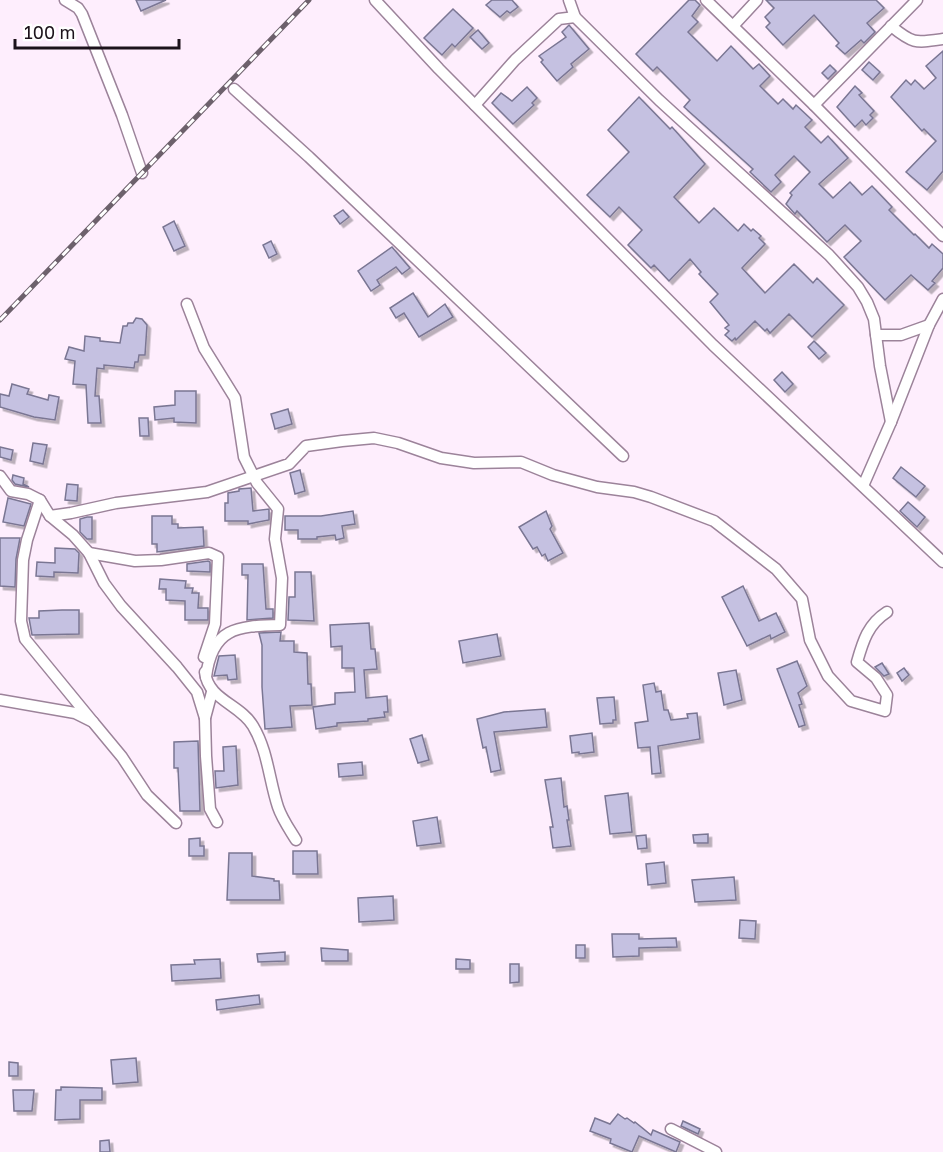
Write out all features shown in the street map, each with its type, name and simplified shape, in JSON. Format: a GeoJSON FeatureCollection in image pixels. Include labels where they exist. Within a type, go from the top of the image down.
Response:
{"type":"FeatureCollection","features":[{"type":"Feature","properties":{"kind":"street"},"geometry":{"type":"LineString","coordinates":[[65,0],[78,8],[82,14],[142,173]]}},
{"type":"Feature","properties":{"kind":"street"},"geometry":{"type":"LineString","coordinates":[[375,0],[475,105],[713,345],[943,562]]}},
{"type":"Feature","properties":{"kind":"street"},"geometry":{"type":"LineString","coordinates":[[569,0],[575,17],[659,100],[829,255],[858,287],[867,302],[876,335],[891,422]]}},
{"type":"Feature","properties":{"kind":"street"},"geometry":{"type":"LineString","coordinates":[[706,0],[814,105],[943,236]]}},
{"type":"Feature","properties":{"kind":"street"},"geometry":{"type":"LineString","coordinates":[[733,26],[757,0]]}},
{"type":"Feature","properties":{"kind":"street"},"geometry":{"type":"LineString","coordinates":[[814,105],[917,0]]}},
{"type":"Feature","properties":{"kind":"street"},"geometry":{"type":"LineString","coordinates":[[475,105],[515,60],[559,19],[575,17]]}},
{"type":"Feature","properties":{"kind":"street"},"geometry":{"type":"LineString","coordinates":[[891,26],[907,39],[915,41],[943,39]]}},
{"type":"Feature","properties":{"kind":"street"},"geometry":{"type":"LineString","coordinates":[[234,89],[309,157],[623,456]]}},
{"type":"Feature","properties":{"kind":"street"},"geometry":{"type":"LineString","coordinates":[[863,486],[929,324],[943,299]]}},
{"type":"Feature","properties":{"kind":"street"},"geometry":{"type":"LineString","coordinates":[[187,304],[204,348],[235,398],[244,457],[254,476],[278,509],[275,539],[282,578],[280,625],[239,628],[227,633],[208,658],[206,677]]}},
{"type":"Feature","properties":{"kind":"street"},"geometry":{"type":"LineString","coordinates":[[876,335],[901,334],[929,324]]}},
{"type":"Feature","properties":{"kind":"street"},"geometry":{"type":"LineString","coordinates":[[50,516],[116,503],[207,492],[289,464],[306,446],[374,438],[398,443],[441,458],[474,463],[521,462],[553,475],[597,487],[634,492],[676,504],[714,520],[776,569],[802,599],[810,639],[828,676],[851,701],[885,711],[887,695],[876,678],[857,662],[864,636],[876,619],[887,612]]}},
{"type":"Feature","properties":{"kind":"street"},"geometry":{"type":"LineString","coordinates":[[0,476],[11,491],[28,494],[40,500],[50,516],[73,535],[89,553],[104,583],[121,606],[197,692],[206,718]]}},
{"type":"Feature","properties":{"kind":"street"},"geometry":{"type":"LineString","coordinates":[[40,500],[23,560],[21,621],[25,639],[122,757],[147,795],[176,824]]}},
{"type":"Feature","properties":{"kind":"street"},"geometry":{"type":"LineString","coordinates":[[89,553],[135,561],[161,560],[209,553],[218,557],[215,624],[203,655],[206,677],[212,692],[206,718],[210,809],[217,822]]}},
{"type":"Feature","properties":{"kind":"street"},"geometry":{"type":"LineString","coordinates":[[212,692],[237,708],[253,726],[267,759],[279,808],[296,840]]}},
{"type":"Feature","properties":{"kind":"street"},"geometry":{"type":"LineString","coordinates":[[0,700],[75,713],[93,722]]}},
{"type":"Feature","properties":{"kind":"street"},"geometry":{"type":"LineString","coordinates":[[670,1130],[717,1152]]}},
{"type":"Feature","properties":{"kind":"building"},"geometry":{"type":"Polygon","coordinates":[[[136,0],[166,0],[141,11],[136,0]]]}},
{"type":"Feature","properties":{"kind":"building"},"geometry":{"type":"Polygon","coordinates":[[[492,0],[512,0],[518,7],[510,13],[507,11],[500,17],[486,5],[492,0]]]}},
{"type":"Feature","properties":{"kind":"building"},"geometry":{"type":"Polygon","coordinates":[[[689,0],[695,0],[700,5],[692,16],[698,22],[688,32],[717,61],[731,46],[753,69],[759,64],[770,76],[760,86],[778,104],[783,99],[793,109],[796,105],[812,120],[805,127],[821,143],[828,136],[848,158],[819,184],[833,198],[850,182],[862,195],[872,186],[892,207],[889,210],[914,235],[929,248],[932,244],[943,254],[943,268],[932,281],[935,283],[928,290],[911,275],[885,300],[844,257],[861,241],[845,225],[827,242],[797,211],[795,214],[786,204],[792,195],[790,193],[810,172],[794,156],[775,175],[781,182],[771,192],[750,172],[753,169],[684,107],[690,100],[657,67],[653,71],[636,54],[689,0]]]}},
{"type":"Feature","properties":{"kind":"building"},"geometry":{"type":"Polygon","coordinates":[[[766,0],[876,0],[884,8],[867,23],[875,32],[864,43],[861,40],[845,54],[836,46],[839,43],[814,15],[783,45],[766,27],[770,23],[765,17],[774,8],[766,0]]]}},
{"type":"Feature","properties":{"kind":"building"},"geometry":{"type":"Polygon","coordinates":[[[453,9],[473,28],[455,47],[452,44],[442,55],[424,38],[453,9]]]}},
{"type":"Feature","properties":{"kind":"building"},"geometry":{"type":"Polygon","coordinates":[[[569,25],[589,49],[571,64],[573,67],[557,81],[541,62],[543,60],[539,56],[566,37],[562,32],[569,25]]]}},
{"type":"Feature","properties":{"kind":"building"},"geometry":{"type":"Polygon","coordinates":[[[478,30],[489,43],[482,49],[470,37],[478,30]]]}},
{"type":"Feature","properties":{"kind":"building"},"geometry":{"type":"Polygon","coordinates":[[[943,51],[943,171],[927,190],[906,172],[936,141],[924,129],[922,131],[891,97],[906,80],[911,85],[915,80],[924,89],[936,78],[926,66],[943,51]]]}},
{"type":"Feature","properties":{"kind":"building"},"geometry":{"type":"Polygon","coordinates":[[[869,62],[880,72],[873,80],[862,70],[869,62]]]}},
{"type":"Feature","properties":{"kind":"building"},"geometry":{"type":"Polygon","coordinates":[[[830,65],[836,71],[828,79],[822,73],[830,65]]]}},
{"type":"Feature","properties":{"kind":"building"},"geometry":{"type":"Polygon","coordinates":[[[855,86],[862,93],[859,95],[874,111],[870,115],[873,118],[866,125],[862,120],[855,127],[837,107],[855,86]]]}},
{"type":"Feature","properties":{"kind":"building"},"geometry":{"type":"Polygon","coordinates":[[[527,87],[537,98],[532,103],[534,105],[513,124],[492,103],[501,93],[512,101],[527,87]]]}},
{"type":"Feature","properties":{"kind":"building"},"geometry":{"type":"Polygon","coordinates":[[[639,97],[670,129],[672,127],[705,164],[674,197],[699,223],[714,208],[738,231],[744,224],[761,236],[759,238],[765,244],[742,268],[765,293],[794,264],[813,283],[817,278],[844,305],[812,337],[789,314],[770,333],[755,321],[736,340],[735,338],[732,341],[725,335],[729,331],[725,328],[729,325],[710,302],[718,294],[699,274],[701,272],[690,259],[669,281],[654,265],[651,268],[628,245],[642,230],[619,207],[610,217],[587,195],[629,152],[608,130],[639,97]]]}},
{"type":"Feature","properties":{"kind":"building"},"geometry":{"type":"Polygon","coordinates":[[[343,210],[349,217],[340,224],[334,216],[343,210]]]}},
{"type":"Feature","properties":{"kind":"building"},"geometry":{"type":"Polygon","coordinates":[[[174,221],[185,246],[174,251],[163,227],[174,221]]]}},
{"type":"Feature","properties":{"kind":"building"},"geometry":{"type":"Polygon","coordinates":[[[271,241],[277,254],[269,258],[263,245],[271,241]]]}},
{"type":"Feature","properties":{"kind":"building"},"geometry":{"type":"Polygon","coordinates":[[[392,247],[410,268],[402,274],[396,267],[377,280],[380,285],[371,291],[358,271],[392,247]]]}},
{"type":"Feature","properties":{"kind":"building"},"geometry":{"type":"Polygon","coordinates":[[[413,293],[428,317],[445,304],[453,317],[419,337],[404,313],[396,318],[390,308],[413,293]]]}},
{"type":"Feature","properties":{"kind":"building"},"geometry":{"type":"Polygon","coordinates":[[[136,318],[142,319],[147,325],[145,355],[139,355],[134,368],[104,365],[104,369],[97,368],[95,396],[99,396],[101,423],[88,423],[86,385],[73,384],[75,361],[65,359],[69,347],[84,351],[85,336],[100,338],[100,341],[120,343],[123,326],[133,323],[136,318]]]}},
{"type":"Feature","properties":{"kind":"building"},"geometry":{"type":"Polygon","coordinates":[[[814,341],[826,353],[819,359],[808,347],[814,341]]]}},
{"type":"Feature","properties":{"kind":"building"},"geometry":{"type":"Polygon","coordinates":[[[782,372],[793,384],[785,392],[774,380],[782,372]]]}},
{"type":"Feature","properties":{"kind":"building"},"geometry":{"type":"Polygon","coordinates":[[[12,384],[29,389],[27,394],[48,400],[49,395],[59,397],[55,420],[34,417],[0,407],[0,394],[9,396],[12,384]]]}},
{"type":"Feature","properties":{"kind":"building"},"geometry":{"type":"Polygon","coordinates":[[[175,391],[196,391],[196,423],[174,422],[174,418],[155,420],[154,407],[175,405],[175,391]]]}},
{"type":"Feature","properties":{"kind":"building"},"geometry":{"type":"Polygon","coordinates":[[[288,409],[292,424],[275,429],[271,414],[288,409]]]}},
{"type":"Feature","properties":{"kind":"building"},"geometry":{"type":"Polygon","coordinates":[[[139,418],[148,418],[149,436],[140,436],[139,418]]]}},
{"type":"Feature","properties":{"kind":"building"},"geometry":{"type":"Polygon","coordinates":[[[33,443],[47,445],[43,464],[30,461],[33,443]]]}},
{"type":"Feature","properties":{"kind":"building"},"geometry":{"type":"Polygon","coordinates":[[[0,447],[13,450],[11,460],[0,457],[0,447]]]}},
{"type":"Feature","properties":{"kind":"building"},"geometry":{"type":"Polygon","coordinates":[[[901,467],[925,486],[916,497],[893,478],[901,467]]]}},
{"type":"Feature","properties":{"kind":"building"},"geometry":{"type":"Polygon","coordinates":[[[300,470],[305,491],[295,494],[290,473],[300,470]]]}},
{"type":"Feature","properties":{"kind":"building"},"geometry":{"type":"Polygon","coordinates":[[[13,475],[24,478],[23,484],[29,487],[15,484],[12,480],[13,475]]]}},
{"type":"Feature","properties":{"kind":"building"},"geometry":{"type":"Polygon","coordinates":[[[67,484],[78,485],[77,501],[65,500],[67,484]]]}},
{"type":"Feature","properties":{"kind":"building"},"geometry":{"type":"Polygon","coordinates":[[[251,488],[253,511],[269,509],[269,520],[248,524],[248,521],[225,521],[225,503],[228,503],[228,493],[251,488]]]}},
{"type":"Feature","properties":{"kind":"building"},"geometry":{"type":"Polygon","coordinates":[[[8,498],[31,504],[24,526],[3,522],[8,498]]]}},
{"type":"Feature","properties":{"kind":"building"},"geometry":{"type":"Polygon","coordinates":[[[908,502],[925,517],[917,527],[900,511],[908,502]]]}},
{"type":"Feature","properties":{"kind":"building"},"geometry":{"type":"Polygon","coordinates":[[[353,511],[355,524],[342,526],[344,538],[336,540],[335,535],[317,537],[317,539],[298,539],[298,530],[285,530],[285,516],[321,516],[353,511]]]}},
{"type":"Feature","properties":{"kind":"building"},"geometry":{"type":"Polygon","coordinates":[[[546,511],[552,526],[550,529],[563,553],[548,561],[545,554],[542,556],[537,547],[533,549],[519,527],[546,511]]]}},
{"type":"Feature","properties":{"kind":"building"},"geometry":{"type":"Polygon","coordinates":[[[152,516],[172,516],[172,524],[178,524],[178,528],[203,527],[204,546],[157,552],[157,544],[152,544],[152,516]]]}},
{"type":"Feature","properties":{"kind":"building"},"geometry":{"type":"Polygon","coordinates":[[[92,517],[92,539],[87,539],[80,532],[80,519],[92,517]]]}},
{"type":"Feature","properties":{"kind":"building"},"geometry":{"type":"Polygon","coordinates":[[[0,538],[20,538],[16,559],[15,587],[0,586],[0,538]]]}},
{"type":"Feature","properties":{"kind":"building"},"geometry":{"type":"Polygon","coordinates":[[[55,548],[75,549],[79,553],[78,573],[54,572],[54,577],[36,576],[37,562],[55,563],[55,548]]]}},
{"type":"Feature","properties":{"kind":"building"},"geometry":{"type":"Polygon","coordinates":[[[208,561],[210,572],[187,571],[187,564],[208,561]]]}},
{"type":"Feature","properties":{"kind":"building"},"geometry":{"type":"Polygon","coordinates":[[[242,564],[263,564],[266,609],[273,609],[273,618],[247,620],[248,575],[242,575],[242,564]]]}},
{"type":"Feature","properties":{"kind":"building"},"geometry":{"type":"Polygon","coordinates":[[[295,572],[311,572],[314,621],[288,620],[289,597],[295,597],[295,572]]]}},
{"type":"Feature","properties":{"kind":"building"},"geometry":{"type":"Polygon","coordinates":[[[160,579],[186,581],[185,588],[193,588],[192,593],[199,593],[198,608],[208,608],[208,620],[185,620],[185,601],[166,600],[166,589],[159,589],[160,579]]]}},
{"type":"Feature","properties":{"kind":"building"},"geometry":{"type":"Polygon","coordinates":[[[743,586],[759,621],[776,613],[785,632],[771,639],[770,635],[747,646],[722,597],[743,586]]]}},
{"type":"Feature","properties":{"kind":"building"},"geometry":{"type":"Polygon","coordinates":[[[79,610],[79,634],[32,635],[29,618],[39,618],[39,611],[79,610]]]}},
{"type":"Feature","properties":{"kind":"building"},"geometry":{"type":"Polygon","coordinates":[[[369,623],[371,649],[375,649],[377,669],[364,670],[366,698],[387,696],[388,712],[384,712],[385,717],[368,719],[368,721],[337,723],[337,726],[316,729],[313,707],[335,704],[335,693],[355,692],[354,668],[342,668],[342,646],[331,647],[330,625],[369,623]]]}},
{"type":"Feature","properties":{"kind":"building"},"geometry":{"type":"Polygon","coordinates":[[[281,632],[280,641],[294,641],[294,652],[307,653],[308,684],[311,684],[312,705],[290,706],[292,727],[265,729],[262,645],[259,633],[281,632]]]}},
{"type":"Feature","properties":{"kind":"building"},"geometry":{"type":"Polygon","coordinates":[[[497,634],[501,656],[463,663],[459,641],[497,634]]]}},
{"type":"Feature","properties":{"kind":"building"},"geometry":{"type":"Polygon","coordinates":[[[235,655],[237,679],[228,680],[227,675],[214,676],[219,656],[235,655]]]}},
{"type":"Feature","properties":{"kind":"building"},"geometry":{"type":"Polygon","coordinates":[[[797,661],[807,686],[798,693],[805,725],[799,727],[777,669],[797,661]]]}},
{"type":"Feature","properties":{"kind":"building"},"geometry":{"type":"Polygon","coordinates":[[[882,663],[889,674],[884,676],[875,667],[882,663]]]}},
{"type":"Feature","properties":{"kind":"building"},"geometry":{"type":"Polygon","coordinates":[[[904,668],[909,675],[902,681],[897,673],[904,668]]]}},
{"type":"Feature","properties":{"kind":"building"},"geometry":{"type":"Polygon","coordinates":[[[736,670],[742,700],[724,705],[718,673],[736,670]]]}},
{"type":"Feature","properties":{"kind":"building"},"geometry":{"type":"Polygon","coordinates":[[[654,683],[656,692],[661,691],[664,710],[668,710],[671,720],[688,718],[687,714],[697,713],[700,739],[658,746],[661,773],[652,774],[650,747],[638,748],[635,723],[648,721],[643,685],[654,683]]]}},
{"type":"Feature","properties":{"kind":"building"},"geometry":{"type":"Polygon","coordinates":[[[614,697],[616,720],[613,720],[613,723],[600,724],[597,698],[614,697]]]}},
{"type":"Feature","properties":{"kind":"building"},"geometry":{"type":"Polygon","coordinates":[[[545,709],[547,727],[494,732],[501,770],[491,772],[477,719],[504,712],[545,709]]]}},
{"type":"Feature","properties":{"kind":"building"},"geometry":{"type":"Polygon","coordinates":[[[592,733],[594,752],[572,753],[570,736],[592,733]]]}},
{"type":"Feature","properties":{"kind":"building"},"geometry":{"type":"Polygon","coordinates":[[[422,735],[429,760],[418,763],[410,739],[422,735]]]}},
{"type":"Feature","properties":{"kind":"building"},"geometry":{"type":"Polygon","coordinates":[[[198,741],[200,811],[180,811],[178,768],[174,768],[174,742],[198,741]]]}},
{"type":"Feature","properties":{"kind":"building"},"geometry":{"type":"Polygon","coordinates":[[[236,746],[238,785],[216,788],[215,771],[224,771],[223,747],[236,746]]]}},
{"type":"Feature","properties":{"kind":"building"},"geometry":{"type":"Polygon","coordinates":[[[362,762],[363,775],[339,777],[338,764],[362,762]]]}},
{"type":"Feature","properties":{"kind":"building"},"geometry":{"type":"Polygon","coordinates":[[[561,778],[564,807],[567,806],[571,846],[553,848],[550,827],[553,827],[545,780],[561,778]]]}},
{"type":"Feature","properties":{"kind":"building"},"geometry":{"type":"Polygon","coordinates":[[[628,793],[632,832],[610,834],[605,796],[628,793]]]}},
{"type":"Feature","properties":{"kind":"building"},"geometry":{"type":"Polygon","coordinates":[[[437,817],[441,843],[417,846],[413,821],[437,817]]]}},
{"type":"Feature","properties":{"kind":"building"},"geometry":{"type":"Polygon","coordinates":[[[708,834],[708,843],[694,843],[693,835],[708,834]]]}},
{"type":"Feature","properties":{"kind":"building"},"geometry":{"type":"Polygon","coordinates":[[[646,835],[647,848],[638,849],[636,836],[646,835]]]}},
{"type":"Feature","properties":{"kind":"building"},"geometry":{"type":"Polygon","coordinates":[[[200,838],[200,846],[204,846],[204,856],[189,856],[189,839],[200,838]]]}},
{"type":"Feature","properties":{"kind":"building"},"geometry":{"type":"Polygon","coordinates":[[[293,851],[317,851],[318,874],[293,874],[293,851]]]}},
{"type":"Feature","properties":{"kind":"building"},"geometry":{"type":"Polygon","coordinates":[[[229,853],[252,853],[252,876],[279,881],[280,900],[227,900],[229,853]]]}},
{"type":"Feature","properties":{"kind":"building"},"geometry":{"type":"Polygon","coordinates":[[[664,862],[666,883],[648,885],[646,864],[664,862]]]}},
{"type":"Feature","properties":{"kind":"building"},"geometry":{"type":"Polygon","coordinates":[[[734,877],[736,900],[695,902],[692,880],[734,877]]]}},
{"type":"Feature","properties":{"kind":"building"},"geometry":{"type":"Polygon","coordinates":[[[393,896],[394,920],[359,922],[358,898],[393,896]]]}},
{"type":"Feature","properties":{"kind":"building"},"geometry":{"type":"Polygon","coordinates":[[[740,920],[756,921],[755,939],[739,938],[740,920]]]}},
{"type":"Feature","properties":{"kind":"building"},"geometry":{"type":"Polygon","coordinates":[[[612,934],[639,934],[639,939],[676,938],[677,947],[639,948],[639,956],[613,957],[612,934]]]}},
{"type":"Feature","properties":{"kind":"building"},"geometry":{"type":"Polygon","coordinates":[[[576,945],[585,945],[585,958],[576,958],[576,945]]]}},
{"type":"Feature","properties":{"kind":"building"},"geometry":{"type":"Polygon","coordinates":[[[321,948],[348,950],[348,961],[322,961],[321,948]]]}},
{"type":"Feature","properties":{"kind":"building"},"geometry":{"type":"Polygon","coordinates":[[[285,952],[285,961],[258,962],[257,954],[285,952]]]}},
{"type":"Feature","properties":{"kind":"building"},"geometry":{"type":"Polygon","coordinates":[[[220,959],[221,978],[172,981],[171,965],[195,964],[194,960],[220,959]]]}},
{"type":"Feature","properties":{"kind":"building"},"geometry":{"type":"Polygon","coordinates":[[[456,959],[470,960],[470,969],[456,969],[456,959]]]}},
{"type":"Feature","properties":{"kind":"building"},"geometry":{"type":"Polygon","coordinates":[[[510,964],[519,964],[519,982],[510,983],[510,964]]]}},
{"type":"Feature","properties":{"kind":"building"},"geometry":{"type":"Polygon","coordinates":[[[259,995],[260,1004],[217,1010],[216,1000],[259,995]]]}},
{"type":"Feature","properties":{"kind":"building"},"geometry":{"type":"Polygon","coordinates":[[[136,1058],[138,1082],[113,1084],[111,1060],[136,1058]]]}},
{"type":"Feature","properties":{"kind":"building"},"geometry":{"type":"Polygon","coordinates":[[[9,1062],[18,1063],[18,1076],[9,1076],[9,1062]]]}},
{"type":"Feature","properties":{"kind":"building"},"geometry":{"type":"Polygon","coordinates":[[[61,1087],[102,1088],[102,1100],[80,1100],[80,1119],[55,1120],[56,1090],[61,1090],[61,1087]]]}},
{"type":"Feature","properties":{"kind":"building"},"geometry":{"type":"Polygon","coordinates":[[[13,1090],[34,1090],[32,1111],[14,1111],[13,1090]]]}},
{"type":"Feature","properties":{"kind":"building"},"geometry":{"type":"Polygon","coordinates":[[[618,1114],[635,1122],[651,1135],[653,1130],[680,1142],[676,1152],[639,1136],[632,1152],[610,1143],[611,1139],[590,1131],[595,1118],[610,1124],[618,1114]]]}},
{"type":"Feature","properties":{"kind":"building"},"geometry":{"type":"Polygon","coordinates":[[[683,1121],[700,1129],[698,1134],[681,1126],[683,1121]]]}},
{"type":"Feature","properties":{"kind":"building"},"geometry":{"type":"Polygon","coordinates":[[[109,1140],[110,1152],[100,1152],[100,1141],[109,1140]]]}},
{"type":"Feature","properties":{"kind":"railway"},"geometry":{"type":"LineString","coordinates":[[0,320],[309,0]]}}]}
